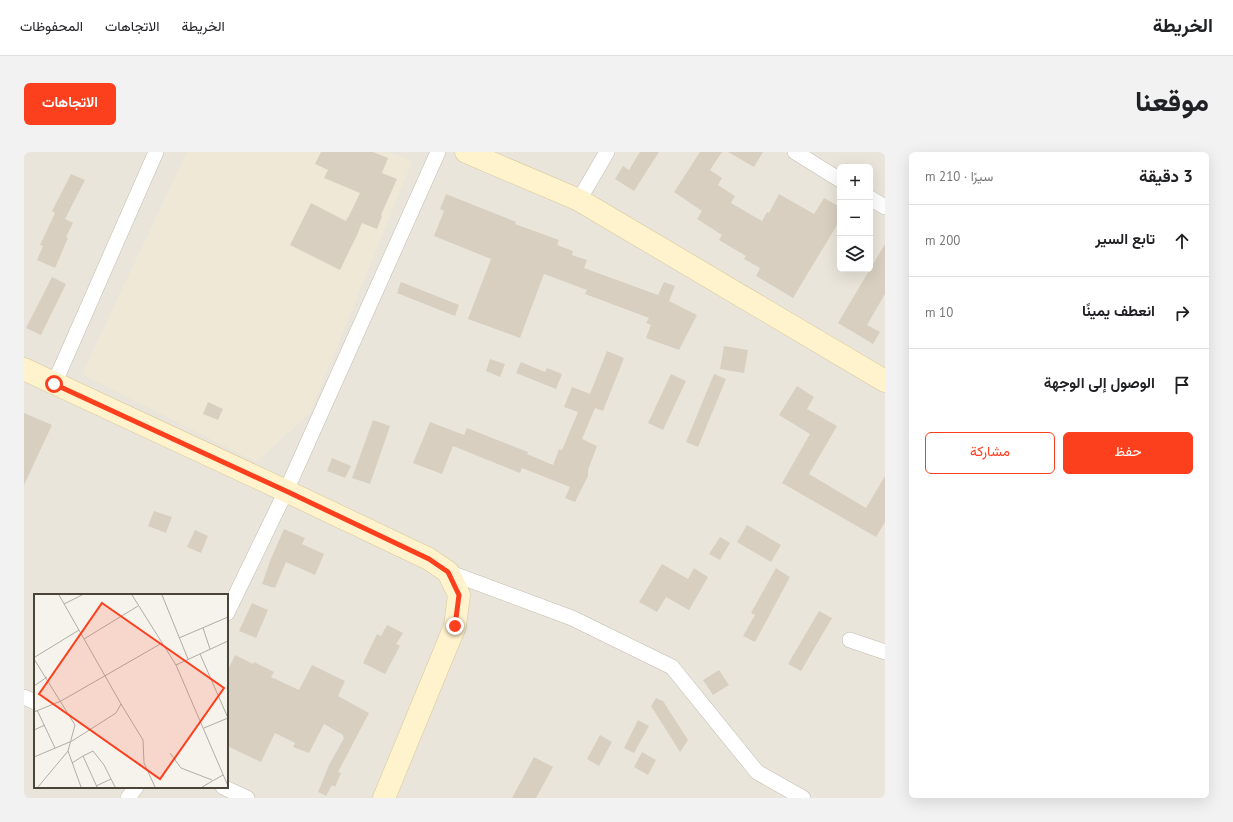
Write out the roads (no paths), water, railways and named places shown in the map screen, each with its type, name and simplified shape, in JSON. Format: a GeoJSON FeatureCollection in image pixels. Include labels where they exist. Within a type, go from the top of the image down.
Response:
{"type":"FeatureCollection","features":[{"type":"Feature","properties":{"kind":"street"},"geometry":{"type":"LineString","coordinates":[[54,384],[156,152]]}},
{"type":"Feature","properties":{"kind":"street"},"geometry":{"type":"LineString","coordinates":[[228,611],[286,491],[438,152]]}},
{"type":"Feature","properties":{"kind":"street"},"geometry":{"type":"LineString","coordinates":[[466,152],[579,200],[885,381]]}},
{"type":"Feature","properties":{"kind":"street"},"geometry":{"type":"LineString","coordinates":[[579,200],[607,152]]}},
{"type":"Feature","properties":{"kind":"street"},"geometry":{"type":"LineString","coordinates":[[795,152],[837,178]]}},
{"type":"Feature","properties":{"kind":"street"},"geometry":{"type":"LineString","coordinates":[[873,200],[885,207]]}},
{"type":"Feature","properties":{"kind":"street"},"geometry":{"type":"LineString","coordinates":[[24,369],[429,559],[448,572],[572,618],[672,667],[757,772],[803,798]]}},
{"type":"Feature","properties":{"kind":"street"},"geometry":{"type":"LineString","coordinates":[[384,798],[455,626],[459,595],[448,572]]}},
{"type":"Feature","properties":{"kind":"street"},"geometry":{"type":"LineString","coordinates":[[850,640],[885,652]]}},
{"type":"Feature","properties":{"kind":"street"},"geometry":{"type":"LineString","coordinates":[[24,697],[34,702]]}},
{"type":"Feature","properties":{"kind":"street"},"geometry":{"type":"LineString","coordinates":[[128,798],[135,788]]}},
{"type":"Feature","properties":{"kind":"street"},"geometry":{"type":"LineString","coordinates":[[225,788],[247,798]]}}]}
